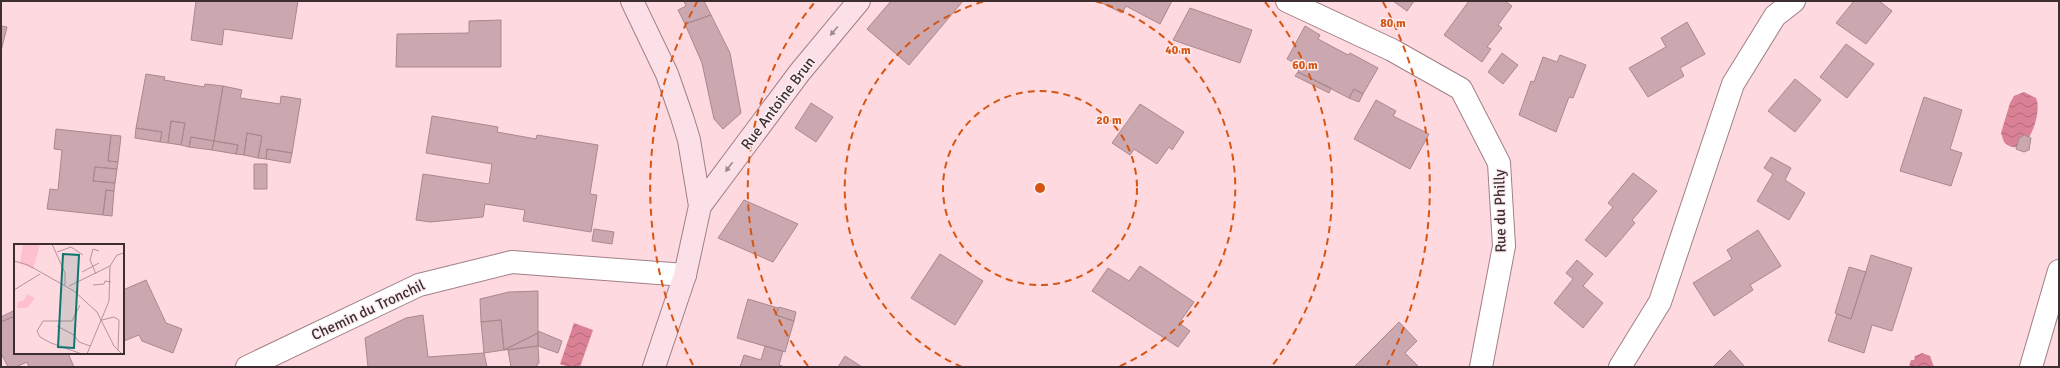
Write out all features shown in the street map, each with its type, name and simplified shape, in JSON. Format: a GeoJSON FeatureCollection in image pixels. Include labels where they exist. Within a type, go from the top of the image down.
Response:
{"type":"FeatureCollection","features":[{"type":"Feature","properties":{"kind":"street"},"geometry":{"type":"LineString","coordinates":[[632,1],[667,74],[682,117],[689,140],[700,206],[685,275],[654,367]]}},
{"type":"Feature","properties":{"kind":"street","name":"Rue Antoine Brun"},"geometry":{"type":"LineString","coordinates":[[700,206],[800,72],[859,1]]}},
{"type":"Feature","properties":{"kind":"street","name":"Rue du Philly"},"geometry":{"type":"LineString","coordinates":[[1287,1],[1392,50],[1461,89],[1499,163],[1504,246],[1481,367]]}},
{"type":"Feature","properties":{"kind":"street"},"geometry":{"type":"LineString","coordinates":[[1620,367],[1660,302],[1733,84],[1775,16],[1794,1]]}},
{"type":"Feature","properties":{"kind":"street","name":"Chemin du Tronchil"},"geometry":{"type":"LineString","coordinates":[[247,367],[419,285],[512,262],[685,275]]}},
{"type":"Feature","properties":{"kind":"street"},"geometry":{"type":"LineString","coordinates":[[2031,367],[2059,271]]}},
{"type":"Feature","properties":{"kind":"water"},"geometry":{"type":"Polygon","coordinates":[[[2024,92],[2036,98],[2038,105],[2035,123],[2026,141],[2020,146],[2012,147],[2004,142],[2001,133],[2010,103],[2014,96],[2024,92]]]}},
{"type":"Feature","properties":{"kind":"water"},"geometry":{"type":"Polygon","coordinates":[[[574,323],[593,330],[580,367],[569,367],[560,364],[574,323]]]}},
{"type":"Feature","properties":{"kind":"water"},"geometry":{"type":"Polygon","coordinates":[[[1922,353],[1930,356],[1934,367],[1909,367],[1911,360],[1914,360],[1915,356],[1922,353]]]}},
{"type":"Feature","properties":{"kind":"building"},"geometry":{"type":"Polygon","coordinates":[[[196,1],[298,1],[292,39],[224,29],[222,45],[191,40],[196,1]]]}},
{"type":"Feature","properties":{"kind":"building"},"geometry":{"type":"Polygon","coordinates":[[[684,1],[704,1],[711,15],[685,24],[678,10],[686,6],[684,1]]]}},
{"type":"Feature","properties":{"kind":"building"},"geometry":{"type":"Polygon","coordinates":[[[891,1],[963,1],[909,65],[867,29],[891,1]]]}},
{"type":"Feature","properties":{"kind":"building"},"geometry":{"type":"Polygon","coordinates":[[[1098,1],[1172,1],[1160,24],[1126,6],[1122,13],[1098,1]]]}},
{"type":"Feature","properties":{"kind":"building"},"geometry":{"type":"Polygon","coordinates":[[[1393,1],[1414,1],[1407,11],[1393,1]]]}},
{"type":"Feature","properties":{"kind":"building"},"geometry":{"type":"Polygon","coordinates":[[[1469,1],[1505,1],[1512,6],[1498,25],[1502,28],[1487,47],[1491,49],[1482,62],[1444,35],[1469,1]]]}},
{"type":"Feature","properties":{"kind":"building"},"geometry":{"type":"Polygon","coordinates":[[[1854,1],[1879,1],[1892,11],[1866,44],[1836,23],[1854,1]]]}},
{"type":"Feature","properties":{"kind":"building"},"geometry":{"type":"Polygon","coordinates":[[[1190,8],[1252,30],[1240,63],[1173,40],[1190,8]]]}},
{"type":"Feature","properties":{"kind":"building"},"geometry":{"type":"Polygon","coordinates":[[[711,15],[730,53],[741,113],[723,129],[714,119],[702,63],[685,24],[711,15]]]}},
{"type":"Feature","properties":{"kind":"building"},"geometry":{"type":"Polygon","coordinates":[[[501,20],[501,67],[396,67],[397,34],[469,33],[469,21],[501,20]]]}},
{"type":"Feature","properties":{"kind":"building"},"geometry":{"type":"Polygon","coordinates":[[[1687,22],[1705,54],[1680,68],[1684,76],[1648,97],[1629,68],[1666,47],[1661,38],[1687,22]]]}},
{"type":"Feature","properties":{"kind":"building"},"geometry":{"type":"Polygon","coordinates":[[[1,26],[7,27],[1,51],[1,26]]]}},
{"type":"Feature","properties":{"kind":"building"},"geometry":{"type":"Polygon","coordinates":[[[1305,26],[1320,35],[1318,39],[1348,55],[1350,53],[1378,68],[1363,94],[1354,89],[1349,98],[1298,72],[1301,66],[1287,59],[1305,26]]]}},
{"type":"Feature","properties":{"kind":"building"},"geometry":{"type":"Polygon","coordinates":[[[1846,44],[1874,64],[1847,98],[1820,77],[1846,44]]]}},
{"type":"Feature","properties":{"kind":"building"},"geometry":{"type":"Polygon","coordinates":[[[1502,53],[1518,65],[1503,84],[1488,72],[1502,53]]]}},
{"type":"Feature","properties":{"kind":"building"},"geometry":{"type":"Polygon","coordinates":[[[1560,55],[1586,65],[1573,98],[1569,97],[1556,132],[1519,115],[1531,81],[1534,82],[1543,57],[1557,62],[1560,55]]]}},
{"type":"Feature","properties":{"kind":"building"},"geometry":{"type":"Polygon","coordinates":[[[1298,72],[1331,88],[1329,93],[1295,76],[1298,72]]]}},
{"type":"Feature","properties":{"kind":"building"},"geometry":{"type":"Polygon","coordinates":[[[146,74],[165,77],[164,80],[204,87],[205,84],[223,86],[214,141],[191,137],[189,147],[181,145],[185,123],[171,121],[168,143],[160,142],[162,132],[136,128],[146,74]]]}},
{"type":"Feature","properties":{"kind":"building"},"geometry":{"type":"Polygon","coordinates":[[[1795,79],[1821,100],[1795,132],[1768,111],[1795,79]]]}},
{"type":"Feature","properties":{"kind":"building"},"geometry":{"type":"Polygon","coordinates":[[[223,86],[242,90],[240,98],[280,104],[281,96],[301,99],[292,153],[267,149],[266,159],[258,158],[262,136],[247,133],[244,155],[236,154],[238,145],[214,141],[223,86]]]}},
{"type":"Feature","properties":{"kind":"building"},"geometry":{"type":"Polygon","coordinates":[[[1354,89],[1363,94],[1359,102],[1349,98],[1354,89]]]}},
{"type":"Feature","properties":{"kind":"building"},"geometry":{"type":"Polygon","coordinates":[[[1924,97],[1962,110],[1950,149],[1962,153],[1951,186],[1900,171],[1924,97]]]}},
{"type":"Feature","properties":{"kind":"building"},"geometry":{"type":"Polygon","coordinates":[[[1376,100],[1396,111],[1393,116],[1429,134],[1410,169],[1354,139],[1376,100]]]}},
{"type":"Feature","properties":{"kind":"building"},"geometry":{"type":"Polygon","coordinates":[[[811,103],[833,117],[816,142],[795,128],[811,103]]]}},
{"type":"Feature","properties":{"kind":"building"},"geometry":{"type":"Polygon","coordinates":[[[1140,104],[1184,132],[1172,150],[1169,147],[1157,164],[1134,149],[1130,155],[1112,143],[1140,104]]]}},
{"type":"Feature","properties":{"kind":"building"},"geometry":{"type":"Polygon","coordinates":[[[432,116],[498,127],[497,132],[536,139],[537,135],[598,145],[590,194],[597,195],[591,232],[523,221],[525,210],[485,204],[483,217],[430,222],[416,220],[423,174],[489,184],[492,164],[426,153],[432,116]]]}},
{"type":"Feature","properties":{"kind":"building"},"geometry":{"type":"Polygon","coordinates":[[[171,121],[185,123],[181,145],[168,143],[171,121]]]}},
{"type":"Feature","properties":{"kind":"building"},"geometry":{"type":"Polygon","coordinates":[[[136,128],[162,132],[160,142],[135,138],[136,128]]]}},
{"type":"Feature","properties":{"kind":"building"},"geometry":{"type":"Polygon","coordinates":[[[56,129],[111,135],[108,161],[118,162],[117,169],[95,167],[93,181],[115,183],[114,191],[106,190],[103,215],[47,209],[50,189],[58,190],[62,150],[54,149],[56,129]]]}},
{"type":"Feature","properties":{"kind":"building"},"geometry":{"type":"Polygon","coordinates":[[[247,133],[262,136],[258,158],[244,155],[247,133]]]}},
{"type":"Feature","properties":{"kind":"building"},"geometry":{"type":"Polygon","coordinates":[[[111,135],[121,136],[118,162],[108,161],[111,135]]]}},
{"type":"Feature","properties":{"kind":"building"},"geometry":{"type":"Polygon","coordinates":[[[2024,135],[2031,138],[2029,150],[2024,152],[2016,149],[2019,138],[2024,135]]]}},
{"type":"Feature","properties":{"kind":"building"},"geometry":{"type":"Polygon","coordinates":[[[191,137],[214,141],[212,150],[189,147],[191,137]]]}},
{"type":"Feature","properties":{"kind":"building"},"geometry":{"type":"Polygon","coordinates":[[[214,141],[238,145],[236,154],[212,150],[214,141]]]}},
{"type":"Feature","properties":{"kind":"building"},"geometry":{"type":"Polygon","coordinates":[[[267,149],[292,153],[290,163],[266,159],[267,149]]]}},
{"type":"Feature","properties":{"kind":"building"},"geometry":{"type":"Polygon","coordinates":[[[1771,157],[1791,168],[1785,180],[1805,193],[1789,220],[1757,201],[1773,174],[1764,168],[1771,157]]]}},
{"type":"Feature","properties":{"kind":"building"},"geometry":{"type":"Polygon","coordinates":[[[254,164],[267,164],[267,189],[254,189],[254,164]]]}},
{"type":"Feature","properties":{"kind":"building"},"geometry":{"type":"Polygon","coordinates":[[[95,167],[117,169],[115,183],[93,181],[95,167]]]}},
{"type":"Feature","properties":{"kind":"building"},"geometry":{"type":"Polygon","coordinates":[[[1633,173],[1657,191],[1632,220],[1635,223],[1606,257],[1585,240],[1613,207],[1608,203],[1633,173]]]}},
{"type":"Feature","properties":{"kind":"building"},"geometry":{"type":"Polygon","coordinates":[[[106,190],[114,191],[112,216],[103,215],[106,190]]]}},
{"type":"Feature","properties":{"kind":"building"},"geometry":{"type":"Polygon","coordinates":[[[744,200],[798,224],[773,262],[718,238],[744,200]]]}},
{"type":"Feature","properties":{"kind":"building"},"geometry":{"type":"Polygon","coordinates":[[[594,229],[614,232],[612,244],[592,241],[594,229]]]}},
{"type":"Feature","properties":{"kind":"building"},"geometry":{"type":"Polygon","coordinates":[[[1758,230],[1781,266],[1750,285],[1753,290],[1714,316],[1693,283],[1732,259],[1727,250],[1758,230]]]}},
{"type":"Feature","properties":{"kind":"building"},"geometry":{"type":"Polygon","coordinates":[[[940,254],[983,281],[955,325],[911,298],[940,254]]]}},
{"type":"Feature","properties":{"kind":"building"},"geometry":{"type":"Polygon","coordinates":[[[1871,255],[1912,268],[1892,331],[1872,325],[1864,353],[1828,341],[1837,314],[1851,319],[1871,255]]]}},
{"type":"Feature","properties":{"kind":"building"},"geometry":{"type":"Polygon","coordinates":[[[1577,260],[1593,274],[1583,286],[1603,303],[1583,328],[1554,303],[1573,279],[1566,273],[1577,260]]]}},
{"type":"Feature","properties":{"kind":"building"},"geometry":{"type":"Polygon","coordinates":[[[1140,266],[1194,302],[1179,323],[1190,331],[1178,347],[1092,291],[1108,268],[1129,281],[1140,266]]]}},
{"type":"Feature","properties":{"kind":"building"},"geometry":{"type":"Polygon","coordinates":[[[1849,267],[1866,272],[1851,319],[1835,313],[1849,267]]]}},
{"type":"Feature","properties":{"kind":"building"},"geometry":{"type":"Polygon","coordinates":[[[146,280],[166,323],[182,329],[173,353],[142,341],[139,335],[124,341],[124,290],[146,280]]]}},
{"type":"Feature","properties":{"kind":"building"},"geometry":{"type":"Polygon","coordinates":[[[538,291],[538,333],[504,350],[501,320],[481,322],[480,299],[509,292],[538,291]]]}},
{"type":"Feature","properties":{"kind":"building"},"geometry":{"type":"Polygon","coordinates":[[[748,299],[778,308],[776,315],[794,321],[785,352],[737,338],[748,299]]]}},
{"type":"Feature","properties":{"kind":"building"},"geometry":{"type":"Polygon","coordinates":[[[779,307],[796,312],[794,321],[776,315],[779,307]]]}},
{"type":"Feature","properties":{"kind":"building"},"geometry":{"type":"Polygon","coordinates":[[[14,310],[14,316],[1,322],[1,317],[14,310]]]}},
{"type":"Feature","properties":{"kind":"building"},"geometry":{"type":"Polygon","coordinates":[[[423,315],[428,357],[484,353],[487,367],[368,367],[365,338],[406,318],[423,315]]]}},
{"type":"Feature","properties":{"kind":"building"},"geometry":{"type":"Polygon","coordinates":[[[14,316],[14,354],[68,354],[74,367],[29,367],[27,362],[16,367],[8,367],[1,353],[1,322],[14,316]]]}},
{"type":"Feature","properties":{"kind":"building"},"geometry":{"type":"Polygon","coordinates":[[[501,320],[504,350],[484,353],[481,322],[501,320]]]}},
{"type":"Feature","properties":{"kind":"building"},"geometry":{"type":"Polygon","coordinates":[[[1399,322],[1417,341],[1405,353],[1419,367],[1354,367],[1399,322]]]}},
{"type":"Feature","properties":{"kind":"building"},"geometry":{"type":"Polygon","coordinates":[[[538,331],[562,341],[558,353],[538,346],[538,331]]]}},
{"type":"Feature","properties":{"kind":"building"},"geometry":{"type":"Polygon","coordinates":[[[538,333],[538,346],[504,350],[538,333]]]}},
{"type":"Feature","properties":{"kind":"building"},"geometry":{"type":"Polygon","coordinates":[[[538,346],[539,363],[537,364],[537,367],[511,367],[508,350],[538,346]]]}},
{"type":"Feature","properties":{"kind":"building"},"geometry":{"type":"Polygon","coordinates":[[[765,346],[783,351],[779,365],[785,367],[740,367],[744,355],[761,360],[765,346]]]}},
{"type":"Feature","properties":{"kind":"building"},"geometry":{"type":"Polygon","coordinates":[[[1730,350],[1745,367],[1713,367],[1730,350]]]}},
{"type":"Feature","properties":{"kind":"building"},"geometry":{"type":"Polygon","coordinates":[[[845,356],[862,367],[838,367],[845,356]]]}}]}
